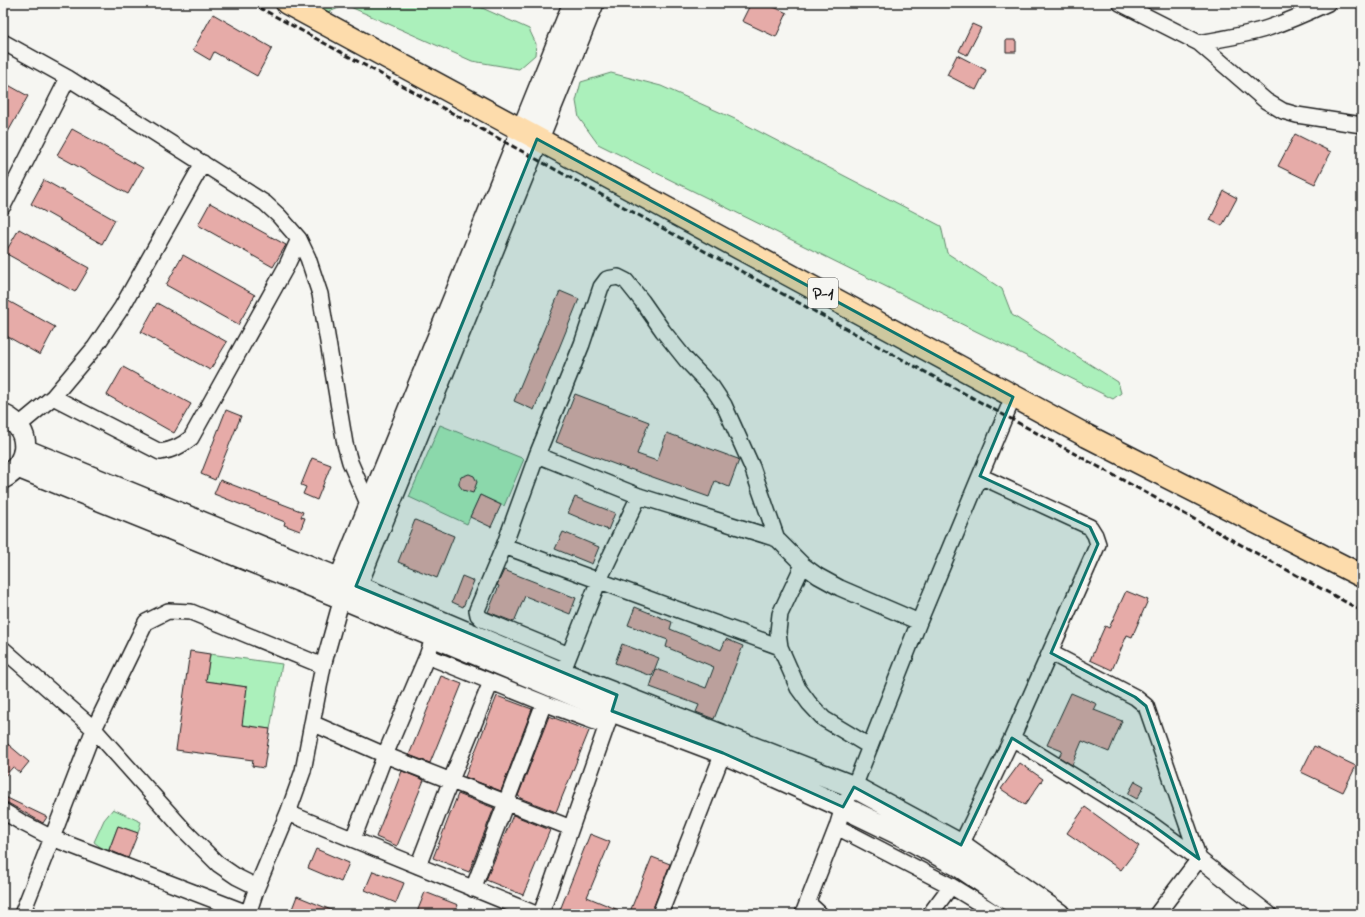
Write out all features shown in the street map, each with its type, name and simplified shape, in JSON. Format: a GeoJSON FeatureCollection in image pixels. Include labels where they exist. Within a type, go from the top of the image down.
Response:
{"type":"FeatureCollection","features":[{"type":"Feature","properties":{"kind":"highway","name":"P-1"},"geometry":{"type":"LineString","coordinates":[[287,3],[1013,397],[1362,576]]}},
{"type":"Feature","properties":{"kind":"main road"},"geometry":{"type":"LineString","coordinates":[[346,587],[530,135],[574,3]]}},
{"type":"Feature","properties":{"kind":"main road"},"geometry":{"type":"LineString","coordinates":[[346,587],[369,506],[530,135],[592,3]]}},
{"type":"Feature","properties":{"kind":"main road"},"geometry":{"type":"LineString","coordinates":[[11,421],[23,433],[15,465],[346,587],[565,664],[612,711],[854,786],[961,845],[1058,914]]}},
{"type":"Feature","properties":{"kind":"main road"},"geometry":{"type":"LineString","coordinates":[[346,587],[434,636],[612,711],[723,753],[844,807],[959,866],[1030,914]]}},
{"type":"Feature","properties":{"kind":"street"},"geometry":{"type":"LineString","coordinates":[[1199,43],[1237,36],[1269,27],[1302,15],[1328,3]]}},
{"type":"Feature","properties":{"kind":"street"},"geometry":{"type":"LineString","coordinates":[[1126,5],[1199,43],[1266,101],[1283,111],[1297,115],[1362,125]]}},
{"type":"Feature","properties":{"kind":"street"},"geometry":{"type":"LineString","coordinates":[[3,42],[68,78],[264,203],[279,216],[299,239],[308,258],[320,294],[345,444],[350,462],[369,506]]}},
{"type":"Feature","properties":{"kind":"street"},"geometry":{"type":"LineString","coordinates":[[3,206],[68,78]]}},
{"type":"Feature","properties":{"kind":"street"},"geometry":{"type":"LineString","coordinates":[[11,421],[52,397],[95,347],[122,307],[203,164]]}},
{"type":"Feature","properties":{"kind":"street"},"geometry":{"type":"LineString","coordinates":[[52,397],[160,452],[172,450],[181,445],[191,438],[286,267],[299,239]]}},
{"type":"Feature","properties":{"kind":"street"},"geometry":{"type":"LineString","coordinates":[[639,496],[599,580],[565,664],[482,619],[478,614],[477,610],[504,546],[537,455],[582,344],[601,287],[607,279],[618,278],[626,282],[687,361],[712,387],[724,405],[752,467],[777,539],[803,565],[840,588],[919,622]]}},
{"type":"Feature","properties":{"kind":"street"},"geometry":{"type":"LineString","coordinates":[[820,914],[806,909],[844,807],[854,786],[919,622],[1013,397]]}},
{"type":"Feature","properties":{"kind":"street"},"geometry":{"type":"LineString","coordinates":[[537,455],[639,496],[777,539]]}},
{"type":"Feature","properties":{"kind":"street"},"geometry":{"type":"LineString","coordinates":[[961,845],[1012,738],[1098,544],[1095,535],[1090,528],[980,476]]}},
{"type":"Feature","properties":{"kind":"street"},"geometry":{"type":"LineString","coordinates":[[504,546],[780,647]]}},
{"type":"Feature","properties":{"kind":"street"},"geometry":{"type":"LineString","coordinates":[[803,565],[780,614],[778,632],[780,647],[798,688],[809,704],[824,718],[869,746]]}},
{"type":"Feature","properties":{"kind":"street"},"geometry":{"type":"LineString","coordinates":[[3,811],[52,838],[249,914],[257,887],[288,813],[303,771],[323,666],[346,587]]}},
{"type":"Feature","properties":{"kind":"street"},"geometry":{"type":"LineString","coordinates":[[22,914],[94,729],[146,622],[168,611],[191,612],[323,666]]}},
{"type":"Feature","properties":{"kind":"street"},"geometry":{"type":"LineString","coordinates":[[353,839],[385,755],[434,636]]}},
{"type":"Feature","properties":{"kind":"street"},"geometry":{"type":"LineString","coordinates":[[3,649],[94,729],[184,830],[218,864],[237,877],[257,887]]}},
{"type":"Feature","properties":{"kind":"street"},"geometry":{"type":"LineString","coordinates":[[1050,653],[1135,697],[1146,706],[1199,859]]}},
{"type":"Feature","properties":{"kind":"street"},"geometry":{"type":"LineString","coordinates":[[427,656],[544,703],[612,711],[541,914]]}},
{"type":"Feature","properties":{"kind":"street"},"geometry":{"type":"LineString","coordinates":[[418,866],[491,682]]}},
{"type":"Feature","properties":{"kind":"street"},"geometry":{"type":"LineString","coordinates":[[473,889],[544,703]]}},
{"type":"Feature","properties":{"kind":"street"},"geometry":{"type":"LineString","coordinates":[[312,723],[385,755],[571,828]]}},
{"type":"Feature","properties":{"kind":"street"},"geometry":{"type":"LineString","coordinates":[[1012,738],[1151,824],[1199,859],[1269,914]]}},
{"type":"Feature","properties":{"kind":"street"},"geometry":{"type":"LineString","coordinates":[[660,914],[723,753]]}},
{"type":"Feature","properties":{"kind":"street"},"geometry":{"type":"LineString","coordinates":[[288,813],[536,914]]}},
{"type":"Feature","properties":{"kind":"street"},"geometry":{"type":"LineString","coordinates":[[837,827],[951,886],[997,914]]}},
{"type":"Feature","properties":{"kind":"street"},"geometry":{"type":"LineString","coordinates":[[1157,914],[1199,859]]}},
{"type":"Feature","properties":{"kind":"street"},"geometry":{"type":"LineString","coordinates":[[930,914],[951,886]]}},
{"type":"Feature","properties":{"kind":"highlighted area"},"geometry":{"type":"Polygon","coordinates":[[[537,139],[1013,397],[980,476],[1090,527],[1098,544],[1051,653],[1135,697],[1146,706],[1199,859],[1151,824],[1012,738],[961,845],[854,787],[843,807],[723,753],[612,711],[617,695],[356,586],[537,139]]]}},
{"type":"Feature","properties":{"kind":"green space"},"geometry":{"type":"Polygon","coordinates":[[[313,3],[471,3],[529,29],[536,44],[535,55],[519,69],[472,61],[346,5],[329,12],[313,3]]]}},
{"type":"Feature","properties":{"kind":"green space"},"geometry":{"type":"Polygon","coordinates":[[[611,73],[661,86],[735,119],[941,226],[947,253],[1002,289],[1012,315],[1118,382],[1121,393],[1113,399],[598,144],[579,118],[576,101],[581,82],[611,73]]]}},
{"type":"Feature","properties":{"kind":"green space"},"geometry":{"type":"Polygon","coordinates":[[[440,425],[524,459],[504,506],[480,495],[467,524],[409,497],[440,425]]]}},
{"type":"Feature","properties":{"kind":"green space"},"geometry":{"type":"Polygon","coordinates":[[[210,654],[282,664],[270,729],[200,720],[243,715],[247,687],[206,681],[210,654]]]}},
{"type":"Feature","properties":{"kind":"green space"},"geometry":{"type":"Polygon","coordinates":[[[113,809],[141,822],[138,833],[118,826],[108,852],[94,842],[104,820],[113,809]]]}},
{"type":"Feature","properties":{"kind":"building"},"geometry":{"type":"Polygon","coordinates":[[[751,3],[765,3],[787,13],[776,37],[742,21],[751,3]]]}},
{"type":"Feature","properties":{"kind":"building"},"geometry":{"type":"Polygon","coordinates":[[[213,14],[272,48],[257,76],[214,52],[210,60],[193,50],[213,14]]]}},
{"type":"Feature","properties":{"kind":"building"},"geometry":{"type":"Polygon","coordinates":[[[972,24],[981,28],[967,55],[959,51],[972,24]]]}},
{"type":"Feature","properties":{"kind":"building"},"geometry":{"type":"Polygon","coordinates":[[[1006,40],[1016,40],[1016,52],[1006,52],[1006,40]]]}},
{"type":"Feature","properties":{"kind":"building"},"geometry":{"type":"Polygon","coordinates":[[[957,55],[986,70],[976,90],[947,75],[957,55]]]}},
{"type":"Feature","properties":{"kind":"building"},"geometry":{"type":"Polygon","coordinates":[[[3,82],[28,96],[3,141],[3,82]]]}},
{"type":"Feature","properties":{"kind":"building"},"geometry":{"type":"Polygon","coordinates":[[[72,129],[143,168],[128,194],[57,155],[72,129]]]}},
{"type":"Feature","properties":{"kind":"building"},"geometry":{"type":"Polygon","coordinates":[[[1295,134],[1331,152],[1315,184],[1278,166],[1295,134]]]}},
{"type":"Feature","properties":{"kind":"building"},"geometry":{"type":"Polygon","coordinates":[[[44,180],[115,220],[102,244],[31,204],[44,180]]]}},
{"type":"Feature","properties":{"kind":"building"},"geometry":{"type":"Polygon","coordinates":[[[1224,191],[1237,198],[1222,226],[1210,220],[1224,191]]]}},
{"type":"Feature","properties":{"kind":"building"},"geometry":{"type":"Polygon","coordinates":[[[210,203],[286,245],[273,267],[198,225],[210,203]]]}},
{"type":"Feature","properties":{"kind":"building"},"geometry":{"type":"Polygon","coordinates":[[[19,229],[89,268],[75,292],[5,253],[19,229]]]}},
{"type":"Feature","properties":{"kind":"building"},"geometry":{"type":"Polygon","coordinates":[[[183,255],[255,295],[238,325],[166,285],[183,255]]]}},
{"type":"Feature","properties":{"kind":"building"},"geometry":{"type":"Polygon","coordinates":[[[560,291],[579,299],[534,410],[514,401],[560,291]]]}},
{"type":"Feature","properties":{"kind":"building"},"geometry":{"type":"Polygon","coordinates":[[[3,298],[55,327],[40,355],[3,334],[3,298]]]}},
{"type":"Feature","properties":{"kind":"building"},"geometry":{"type":"Polygon","coordinates":[[[157,303],[227,342],[210,370],[141,332],[157,303]]]}},
{"type":"Feature","properties":{"kind":"building"},"geometry":{"type":"Polygon","coordinates":[[[123,367],[191,404],[174,433],[107,395],[123,367]]]}},
{"type":"Feature","properties":{"kind":"building"},"geometry":{"type":"Polygon","coordinates":[[[575,394],[649,422],[637,454],[657,461],[667,433],[738,459],[739,460],[729,487],[715,481],[709,497],[630,470],[556,442],[575,394]]]}},
{"type":"Feature","properties":{"kind":"building"},"geometry":{"type":"Polygon","coordinates":[[[226,410],[241,416],[215,480],[201,474],[226,410]]]}},
{"type":"Feature","properties":{"kind":"building"},"geometry":{"type":"Polygon","coordinates":[[[312,458],[331,465],[317,500],[303,494],[306,487],[301,485],[312,458]]]}},
{"type":"Feature","properties":{"kind":"building"},"geometry":{"type":"Polygon","coordinates":[[[469,474],[474,476],[477,482],[473,493],[463,490],[459,485],[461,477],[469,474]]]}},
{"type":"Feature","properties":{"kind":"building"},"geometry":{"type":"Polygon","coordinates":[[[220,480],[303,512],[301,517],[305,518],[300,531],[284,525],[285,522],[214,494],[220,480]]]}},
{"type":"Feature","properties":{"kind":"building"},"geometry":{"type":"Polygon","coordinates":[[[480,495],[501,505],[491,527],[470,517],[480,495]]]}},
{"type":"Feature","properties":{"kind":"building"},"geometry":{"type":"Polygon","coordinates":[[[575,497],[615,513],[608,530],[568,513],[575,497]]]}},
{"type":"Feature","properties":{"kind":"building"},"geometry":{"type":"Polygon","coordinates":[[[415,520],[454,536],[437,578],[398,562],[415,520]]]}},
{"type":"Feature","properties":{"kind":"building"},"geometry":{"type":"Polygon","coordinates":[[[563,532],[599,547],[592,564],[555,549],[563,532]]]}},
{"type":"Feature","properties":{"kind":"building"},"geometry":{"type":"Polygon","coordinates":[[[504,570],[576,598],[570,614],[525,596],[514,622],[488,612],[499,586],[497,585],[504,570]]]}},
{"type":"Feature","properties":{"kind":"building"},"geometry":{"type":"Polygon","coordinates":[[[462,576],[474,581],[463,607],[452,602],[462,576]]]}},
{"type":"Feature","properties":{"kind":"building"},"geometry":{"type":"Polygon","coordinates":[[[1126,591],[1148,600],[1132,637],[1127,635],[1112,670],[1090,660],[1105,626],[1109,628],[1126,591]]]}},
{"type":"Feature","properties":{"kind":"building"},"geometry":{"type":"Polygon","coordinates":[[[635,607],[672,622],[670,629],[721,650],[726,639],[743,646],[714,719],[696,712],[699,705],[650,687],[656,669],[706,688],[714,667],[666,647],[668,640],[628,625],[635,607]]]}},
{"type":"Feature","properties":{"kind":"building"},"geometry":{"type":"Polygon","coordinates":[[[622,644],[659,658],[652,676],[615,663],[622,644]]]}},
{"type":"Feature","properties":{"kind":"building"},"geometry":{"type":"Polygon","coordinates":[[[190,651],[210,654],[206,681],[247,687],[242,725],[270,729],[264,768],[252,766],[253,760],[176,750],[190,651]]]}},
{"type":"Feature","properties":{"kind":"building"},"geometry":{"type":"Polygon","coordinates":[[[441,676],[462,684],[430,763],[409,755],[441,676]]]}},
{"type":"Feature","properties":{"kind":"building"},"geometry":{"type":"Polygon","coordinates":[[[1071,693],[1097,704],[1094,710],[1122,721],[1109,752],[1082,741],[1072,765],[1059,757],[1062,751],[1047,745],[1071,693]]]}},
{"type":"Feature","properties":{"kind":"building"},"geometry":{"type":"Polygon","coordinates":[[[497,696],[532,709],[501,791],[465,777],[497,696]]]}},
{"type":"Feature","properties":{"kind":"building"},"geometry":{"type":"Polygon","coordinates":[[[549,716],[589,731],[556,812],[518,796],[549,716]]]}},
{"type":"Feature","properties":{"kind":"building"},"geometry":{"type":"Polygon","coordinates":[[[3,740],[29,762],[20,773],[13,767],[3,778],[3,740]]]}},
{"type":"Feature","properties":{"kind":"building"},"geometry":{"type":"Polygon","coordinates":[[[1314,746],[1356,766],[1343,792],[1301,772],[1314,746]]]}},
{"type":"Feature","properties":{"kind":"building"},"geometry":{"type":"Polygon","coordinates":[[[1020,763],[1043,779],[1025,805],[1001,789],[1020,763]]]}},
{"type":"Feature","properties":{"kind":"building"},"geometry":{"type":"Polygon","coordinates":[[[402,771],[424,780],[397,846],[376,837],[402,771]]]}},
{"type":"Feature","properties":{"kind":"building"},"geometry":{"type":"Polygon","coordinates":[[[1135,781],[1144,786],[1137,799],[1128,794],[1135,781]]]}},
{"type":"Feature","properties":{"kind":"building"},"geometry":{"type":"Polygon","coordinates":[[[458,794],[494,808],[469,872],[433,858],[458,794]]]}},
{"type":"Feature","properties":{"kind":"building"},"geometry":{"type":"Polygon","coordinates":[[[3,796],[47,817],[43,823],[8,803],[3,802],[3,796]]]}},
{"type":"Feature","properties":{"kind":"building"},"geometry":{"type":"Polygon","coordinates":[[[1085,807],[1139,846],[1121,870],[1067,833],[1085,807]]]}},
{"type":"Feature","properties":{"kind":"building"},"geometry":{"type":"Polygon","coordinates":[[[513,815],[550,830],[523,895],[486,880],[513,815]]]}},
{"type":"Feature","properties":{"kind":"building"},"geometry":{"type":"Polygon","coordinates":[[[118,826],[138,833],[128,858],[109,850],[118,826]]]}},
{"type":"Feature","properties":{"kind":"building"},"geometry":{"type":"Polygon","coordinates":[[[590,834],[610,842],[587,897],[628,914],[570,914],[560,910],[590,834]]]}},
{"type":"Feature","properties":{"kind":"building"},"geometry":{"type":"Polygon","coordinates":[[[316,849],[349,863],[341,882],[308,868],[316,849]]]}},
{"type":"Feature","properties":{"kind":"building"},"geometry":{"type":"Polygon","coordinates":[[[652,857],[670,864],[652,911],[650,914],[629,914],[652,857]]]}},
{"type":"Feature","properties":{"kind":"building"},"geometry":{"type":"Polygon","coordinates":[[[373,871],[404,883],[396,903],[365,890],[373,871]]]}},
{"type":"Feature","properties":{"kind":"building"},"geometry":{"type":"Polygon","coordinates":[[[425,892],[458,905],[454,914],[423,914],[417,912],[425,892]]]}},
{"type":"Feature","properties":{"kind":"building"},"geometry":{"type":"Polygon","coordinates":[[[297,896],[341,914],[290,914],[297,896]]]}},
{"type":"Feature","properties":{"kind":"railway"},"geometry":{"type":"LineString","coordinates":[[251,3],[1362,611]]}}]}
